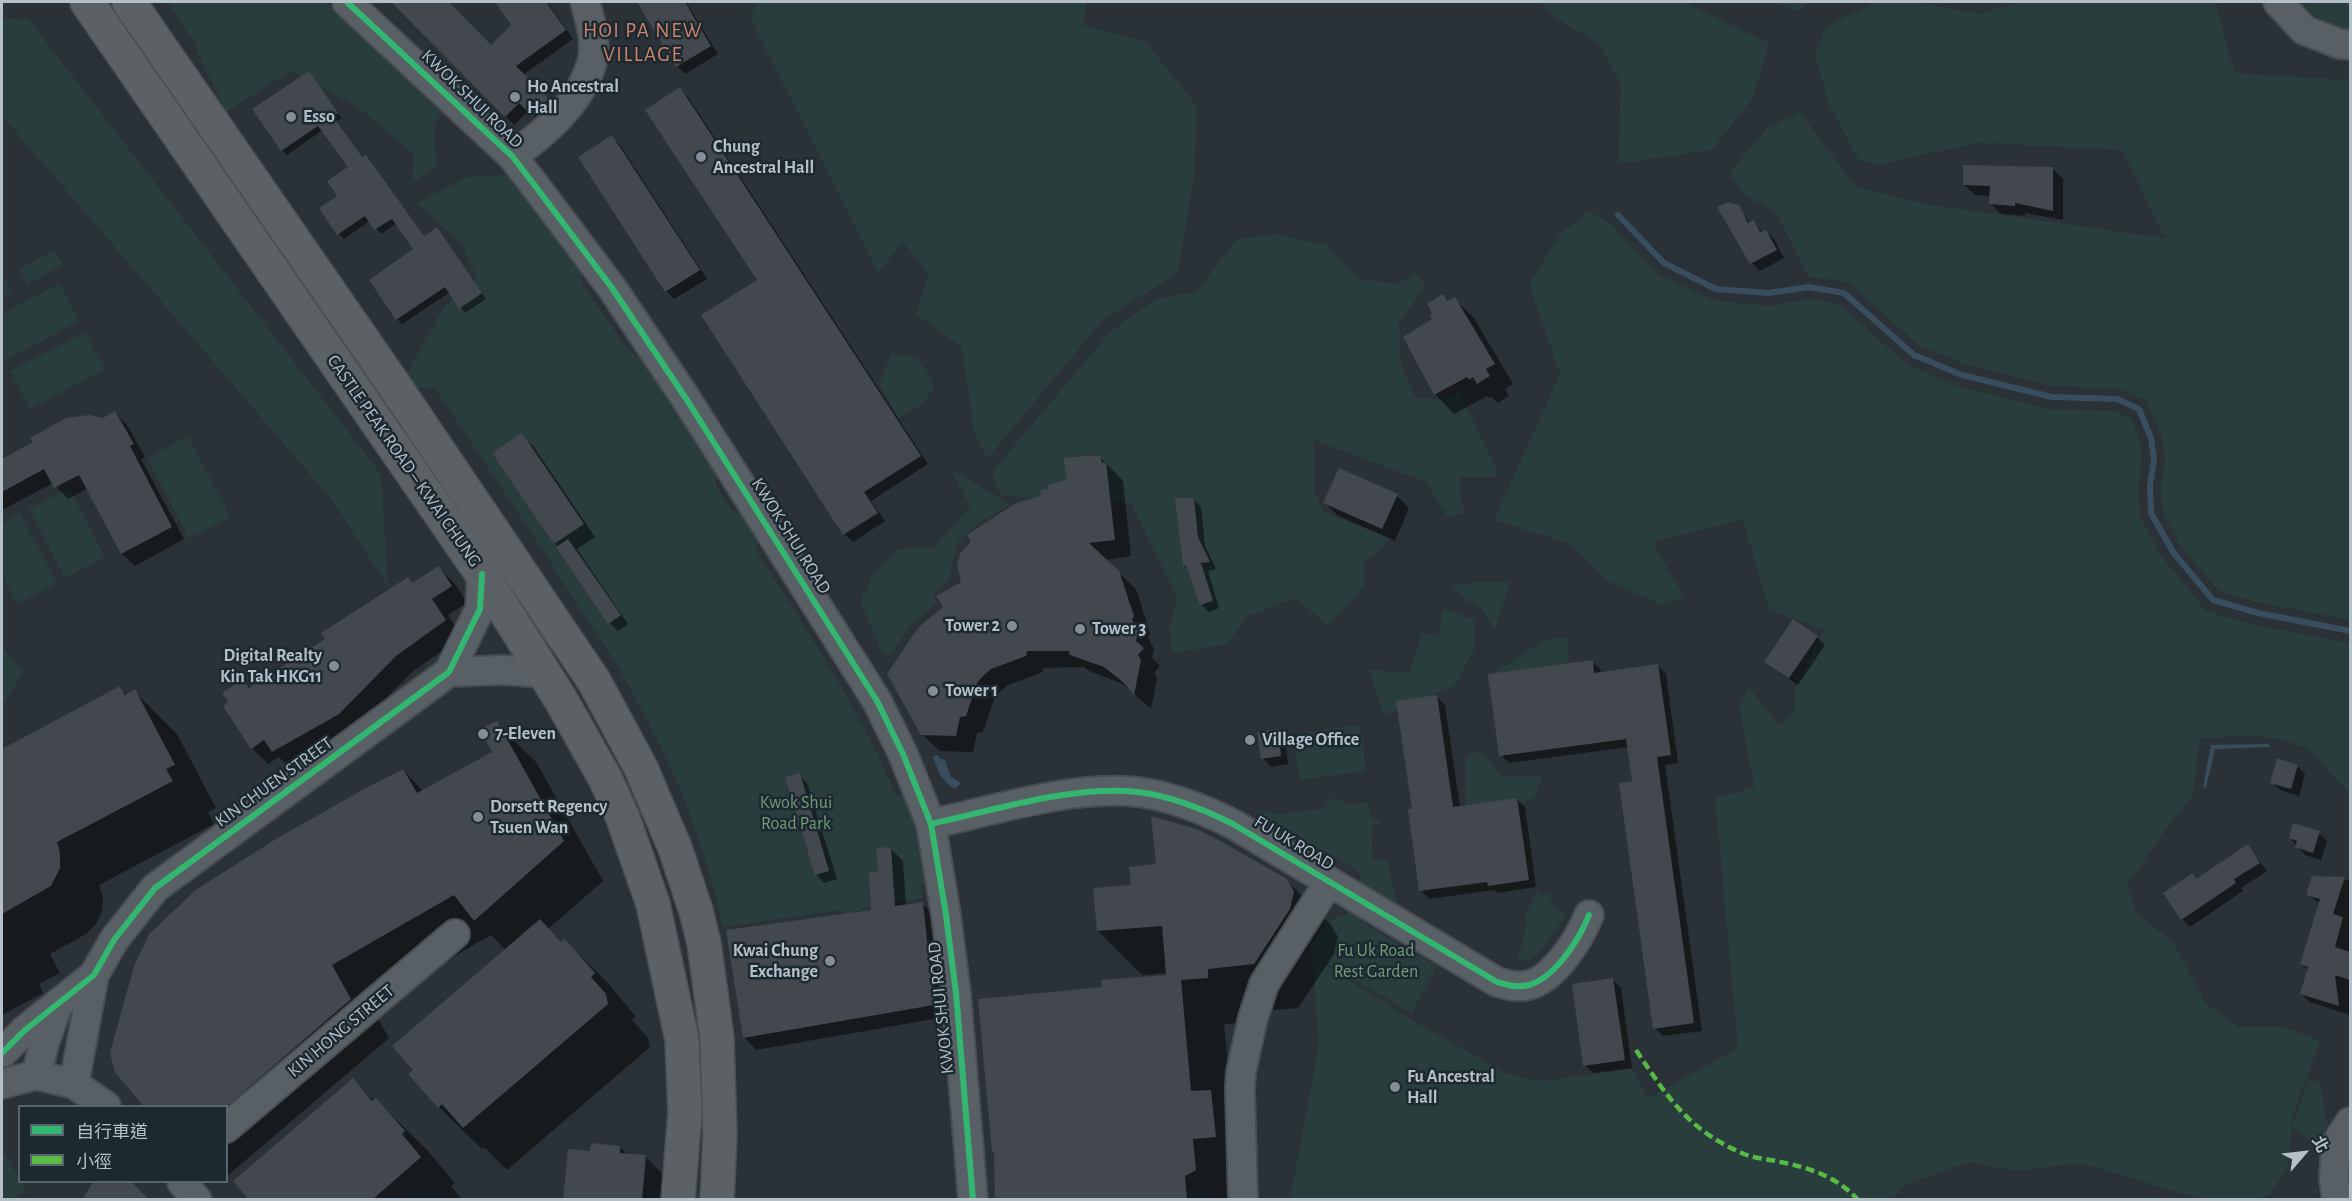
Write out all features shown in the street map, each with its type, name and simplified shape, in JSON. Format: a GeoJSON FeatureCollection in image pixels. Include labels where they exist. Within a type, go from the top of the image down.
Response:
{"type":"FeatureCollection","features":[{"type":"Feature","properties":{"kind":"main road","name":"CASTLE PEAK ROAD – KWAI CHUNG"},"geometry":{"type":"LineString","coordinates":[[87,2],[482,574],[561,700],[606,780],[623,818],[653,904],[682,1040],[685,1112],[678,1200]]}},
{"type":"Feature","properties":{"kind":"main road","name":"CASTLE PEAK ROAD – KWAI CHUNG"},"geometry":{"type":"LineString","coordinates":[[129,2],[394,385],[594,681],[640,768],[675,848],[704,943],[717,1038],[720,1135],[717,1200]]}},
{"type":"Feature","properties":{"kind":"street","name":"KWOK SHUI ROAD"},"geometry":{"type":"LineString","coordinates":[[347,2],[512,156],[612,288],[729,465],[876,701],[903,754],[931,824],[956,993],[973,1200]]}},
{"type":"Feature","properties":{"kind":"street"},"geometry":{"type":"LineString","coordinates":[[512,156],[538,138],[563,112],[584,84],[593,60],[593,35],[585,2]]}},
{"type":"Feature","properties":{"kind":"street"},"geometry":{"type":"LineString","coordinates":[[2278,2],[2304,30],[2340,44],[2350,45]]}},
{"type":"Feature","properties":{"kind":"street","name":"KIN CHUEN STREET"},"geometry":{"type":"LineString","coordinates":[[74,1084],[94,975],[114,940],[154,888],[449,672],[480,609],[482,574]]}},
{"type":"Feature","properties":{"kind":"street"},"geometry":{"type":"LineString","coordinates":[[449,672],[503,670],[544,673]]}},
{"type":"Feature","properties":{"kind":"street","name":"FU UK ROAD"},"geometry":{"type":"LineString","coordinates":[[931,824],[1073,794],[1107,791],[1139,792],[1167,798],[1202,809],[1242,830],[1497,982],[1513,987],[1531,985],[1560,962],[1582,932],[1589,915]]}},
{"type":"Feature","properties":{"kind":"street"},"geometry":{"type":"LineString","coordinates":[[1243,1200],[1240,1089],[1241,1072],[1253,1018],[1264,984],[1329,882]]}},
{"type":"Feature","properties":{"kind":"street","name":"KIN HONG STREET"},"geometry":{"type":"LineString","coordinates":[[228,1126],[454,934]]}},
{"type":"Feature","properties":{"kind":"street","name":"KIN CHUEN STREET"},"geometry":{"type":"LineString","coordinates":[[2,1053],[25,1030],[94,975]]}},
{"type":"Feature","properties":{"kind":"street"},"geometry":{"type":"LineString","coordinates":[[36,1075],[58,1004]]}},
{"type":"Feature","properties":{"kind":"street"},"geometry":{"type":"LineString","coordinates":[[2,1084],[36,1075],[74,1084],[103,1105]]}},
{"type":"Feature","properties":{"kind":"street"},"geometry":{"type":"LineString","coordinates":[[2337,1200],[2334,1178],[2336,1144],[2350,1122]]}},
{"type":"Feature","properties":{"kind":"street"},"geometry":{"type":"LineString","coordinates":[[183,1183],[198,1200]]}},
{"type":"Feature","properties":{"kind":"green space"},"geometry":{"type":"Polygon","coordinates":[[[167,2],[327,2],[333,8],[342,8],[444,108],[434,126],[436,168],[412,183],[414,155],[359,108],[291,71],[226,112],[196,49],[197,46],[167,2]]]}},
{"type":"Feature","properties":{"kind":"green space"},"geometry":{"type":"Polygon","coordinates":[[[757,2],[1087,2],[1083,25],[1146,42],[1197,106],[1194,175],[1178,273],[1103,320],[987,459],[974,433],[962,348],[916,314],[928,274],[903,242],[878,273],[750,18],[757,2]]]}},
{"type":"Feature","properties":{"kind":"green space"},"geometry":{"type":"Polygon","coordinates":[[[1540,2],[1685,2],[1769,43],[1753,98],[1712,150],[1618,164],[1621,84],[1599,44],[1554,17],[1540,2]]]}},
{"type":"Feature","properties":{"kind":"green space"},"geometry":{"type":"Polygon","coordinates":[[[1774,2],[1810,2],[1797,11],[1774,2]]]}},
{"type":"Feature","properties":{"kind":"green space"},"geometry":{"type":"Polygon","coordinates":[[[1876,2],[1918,2],[1978,14],[2018,2],[2215,2],[2235,73],[2350,80],[2350,620],[2260,603],[2219,591],[2181,546],[2162,510],[2161,487],[2165,459],[2161,435],[2147,401],[2119,389],[2053,386],[1965,364],[1920,346],[1849,283],[1809,277],[1775,211],[1742,194],[1729,173],[1768,127],[1800,112],[1856,187],[1931,205],[2165,238],[2122,150],[1979,143],[1880,164],[1859,161],[1830,106],[1814,54],[1827,26],[1876,2]]]}},
{"type":"Feature","properties":{"kind":"green space"},"geometry":{"type":"Polygon","coordinates":[[[2297,2],[2350,2],[2350,32],[2319,18],[2297,2]]]}},
{"type":"Feature","properties":{"kind":"green space"},"geometry":{"type":"Polygon","coordinates":[[[2,18],[29,20],[381,474],[388,587],[332,500],[2,116],[2,18]]]}},
{"type":"Feature","properties":{"kind":"green space","name":"Kwok Shui Road Park"},"geometry":{"type":"Polygon","coordinates":[[[541,174],[593,245],[581,283],[624,344],[661,379],[717,469],[716,485],[733,514],[748,508],[763,529],[756,550],[849,700],[896,795],[909,792],[930,881],[920,886],[923,898],[872,906],[845,915],[843,910],[723,927],[705,859],[681,792],[656,737],[612,657],[434,387],[406,390],[410,368],[443,308],[477,278],[462,244],[416,203],[467,177],[541,174]]]}},
{"type":"Feature","properties":{"kind":"green space"},"geometry":{"type":"Polygon","coordinates":[[[1589,211],[1610,223],[1656,273],[1713,300],[1768,306],[1809,299],[1839,304],[1908,365],[1959,386],[2050,409],[2114,411],[2130,418],[2140,441],[2142,459],[2138,486],[2140,516],[2163,558],[2206,611],[2255,625],[2350,643],[2350,794],[2309,750],[2284,740],[2250,735],[2200,739],[2192,797],[2170,823],[2127,886],[2136,912],[2174,943],[2206,1003],[2239,1027],[2284,1027],[2320,1041],[2293,1115],[2287,1169],[2269,1195],[2259,1199],[2201,1199],[2081,1163],[2016,1171],[1967,1162],[1904,1186],[1893,1199],[1290,1199],[1319,1045],[1312,957],[1412,1020],[1506,1073],[1540,1081],[1633,1069],[1648,1098],[1738,1048],[1715,798],[1754,787],[1739,705],[1749,687],[1779,725],[1794,712],[1795,689],[1824,629],[1769,610],[1743,520],[1653,542],[1684,597],[1662,605],[1608,581],[1568,543],[1494,520],[1560,374],[1529,284],[1561,233],[1589,211]]]}},
{"type":"Feature","properties":{"kind":"green space"},"geometry":{"type":"Polygon","coordinates":[[[1276,234],[1326,245],[1361,279],[1398,284],[1415,272],[1426,286],[1399,322],[1401,364],[1415,397],[1442,400],[1460,393],[1496,468],[1497,477],[1460,477],[1461,499],[1465,513],[1448,518],[1426,482],[1314,440],[1314,492],[1325,513],[1391,538],[1376,555],[1363,562],[1364,587],[1328,626],[1296,598],[1246,617],[1228,644],[1172,653],[1169,628],[1177,597],[1131,503],[1001,496],[992,472],[1111,331],[1157,298],[1196,292],[1237,239],[1276,234]]]}},
{"type":"Feature","properties":{"kind":"green space"},"geometry":{"type":"Polygon","coordinates":[[[54,250],[63,265],[27,285],[19,269],[54,250]]]}},
{"type":"Feature","properties":{"kind":"green space"},"geometry":{"type":"Polygon","coordinates":[[[5,277],[13,292],[2,298],[2,278],[5,277]]]}},
{"type":"Feature","properties":{"kind":"green space"},"geometry":{"type":"Polygon","coordinates":[[[60,283],[79,321],[5,361],[2,354],[2,314],[60,283]]]}},
{"type":"Feature","properties":{"kind":"green space"},"geometry":{"type":"Polygon","coordinates":[[[85,332],[105,369],[30,409],[10,371],[85,332]]]}},
{"type":"Feature","properties":{"kind":"green space"},"geometry":{"type":"Polygon","coordinates":[[[891,354],[918,357],[935,388],[920,406],[899,418],[879,384],[891,354]]]}},
{"type":"Feature","properties":{"kind":"green space"},"geometry":{"type":"Polygon","coordinates":[[[188,436],[231,517],[189,539],[147,458],[188,436]]]}},
{"type":"Feature","properties":{"kind":"green space"},"geometry":{"type":"Polygon","coordinates":[[[949,467],[1010,505],[979,523],[958,542],[949,579],[933,594],[937,603],[909,627],[891,654],[882,653],[860,601],[874,572],[898,549],[934,547],[970,507],[949,467]]]}},
{"type":"Feature","properties":{"kind":"green space"},"geometry":{"type":"Polygon","coordinates":[[[69,488],[105,557],[65,578],[29,509],[69,488]]]}},
{"type":"Feature","properties":{"kind":"green space"},"geometry":{"type":"Polygon","coordinates":[[[20,514],[57,583],[17,604],[2,574],[2,524],[20,514]]]}},
{"type":"Feature","properties":{"kind":"green space"},"geometry":{"type":"Polygon","coordinates":[[[1511,581],[1495,629],[1481,608],[1466,600],[1452,584],[1511,581]]]}},
{"type":"Feature","properties":{"kind":"green space"},"geometry":{"type":"Polygon","coordinates":[[[1443,608],[1474,620],[1475,648],[1455,685],[1384,716],[1369,670],[1409,672],[1422,633],[1438,636],[1443,608]]]}},
{"type":"Feature","properties":{"kind":"green space"},"geometry":{"type":"Polygon","coordinates":[[[1569,638],[1568,664],[1497,707],[1486,678],[1545,639],[1569,638]]]}},
{"type":"Feature","properties":{"kind":"green space"},"geometry":{"type":"Polygon","coordinates":[[[2,647],[24,671],[2,706],[2,647]]]}},
{"type":"Feature","properties":{"kind":"green space"},"geometry":{"type":"Polygon","coordinates":[[[1360,725],[1366,771],[1299,780],[1293,734],[1360,725]]]}},
{"type":"Feature","properties":{"kind":"green space"},"geometry":{"type":"Polygon","coordinates":[[[1481,750],[1502,777],[1544,775],[1533,799],[1497,812],[1466,815],[1466,757],[1481,750]]]}},
{"type":"Feature","properties":{"kind":"green space"},"geometry":{"type":"Polygon","coordinates":[[[1334,797],[1348,805],[1369,802],[1370,816],[1381,822],[1371,827],[1373,861],[1387,858],[1397,902],[1385,907],[1359,889],[1360,873],[1335,856],[1325,866],[1276,836],[1256,811],[1282,814],[1324,808],[1334,797]]]}},
{"type":"Feature","properties":{"kind":"green space"},"geometry":{"type":"Polygon","coordinates":[[[1537,892],[1542,896],[1550,893],[1552,904],[1565,915],[1544,949],[1542,948],[1530,960],[1517,962],[1527,924],[1524,918],[1537,892]]]}},
{"type":"Feature","properties":{"kind":"green space","name":"Fu Uk Road Rest Garden"},"geometry":{"type":"Polygon","coordinates":[[[1351,903],[1368,926],[1437,966],[1412,1013],[1308,953],[1327,924],[1338,917],[1345,916],[1351,903]]]}},
{"type":"Feature","properties":{"kind":"green space"},"geometry":{"type":"Polygon","coordinates":[[[2308,1079],[2320,1082],[2330,1139],[2330,1154],[2292,1128],[2308,1079]]]}},
{"type":"Feature","properties":{"kind":"green space"},"geometry":{"type":"Polygon","coordinates":[[[4,1152],[18,1177],[18,1183],[21,1183],[26,1192],[12,1199],[2,1199],[2,1154],[4,1152]]]}},
{"type":"Feature","properties":{"kind":"water"},"geometry":{"type":"Polygon","coordinates":[[[2269,744],[2269,747],[2215,749],[2206,788],[2203,787],[2211,745],[2269,744]]]}},
{"type":"Feature","properties":{"kind":"water"},"geometry":{"type":"Polygon","coordinates":[[[938,755],[939,758],[945,760],[951,777],[961,783],[955,789],[943,779],[938,771],[933,756],[938,755]]]}},
{"type":"Feature","properties":{"kind":"building"},"geometry":{"type":"Polygon","coordinates":[[[391,2],[449,2],[491,45],[511,25],[495,2],[546,2],[566,30],[516,66],[549,99],[532,116],[519,103],[505,117],[391,2]]]}},
{"type":"Feature","properties":{"kind":"building"},"geometry":{"type":"Polygon","coordinates":[[[637,2],[685,2],[711,46],[676,67],[637,2]]]}},
{"type":"Feature","properties":{"kind":"building"},"geometry":{"type":"Polygon","coordinates":[[[309,71],[338,113],[333,116],[362,157],[366,155],[424,236],[437,227],[482,293],[459,309],[445,287],[396,320],[369,280],[413,249],[392,219],[374,230],[365,216],[337,235],[319,208],[337,196],[327,181],[348,167],[318,126],[281,151],[252,109],[309,71]]]}},
{"type":"Feature","properties":{"kind":"building"},"geometry":{"type":"Polygon","coordinates":[[[680,87],[921,456],[864,492],[878,513],[843,535],[701,315],[757,280],[645,110],[680,87]]]}},
{"type":"Feature","properties":{"kind":"building"},"geometry":{"type":"Polygon","coordinates":[[[612,135],[700,270],[665,292],[578,157],[612,135]]]}},
{"type":"Feature","properties":{"kind":"building"},"geometry":{"type":"Polygon","coordinates":[[[1963,165],[2053,167],[2053,211],[2015,203],[2015,206],[1989,204],[1990,186],[1963,185],[1963,165]]]}},
{"type":"Feature","properties":{"kind":"building"},"geometry":{"type":"Polygon","coordinates":[[[1728,202],[1739,205],[1748,223],[1754,220],[1760,232],[1766,230],[1777,250],[1750,264],[1717,207],[1728,202]]]}},
{"type":"Feature","properties":{"kind":"building"},"geometry":{"type":"Polygon","coordinates":[[[1443,294],[1447,301],[1455,297],[1495,364],[1486,369],[1490,376],[1477,384],[1473,377],[1469,380],[1467,377],[1434,395],[1403,337],[1432,319],[1430,315],[1432,313],[1427,304],[1443,294]]]}},
{"type":"Feature","properties":{"kind":"building"},"geometry":{"type":"Polygon","coordinates":[[[115,411],[134,444],[130,446],[172,527],[121,554],[79,475],[54,488],[44,469],[2,492],[2,459],[33,442],[30,438],[66,418],[89,415],[103,418],[115,411]]]}},
{"type":"Feature","properties":{"kind":"building"},"geometry":{"type":"Polygon","coordinates":[[[522,433],[584,524],[554,544],[492,453],[522,433]]]}},
{"type":"Feature","properties":{"kind":"building"},"geometry":{"type":"Polygon","coordinates":[[[1100,455],[1102,463],[1106,462],[1115,540],[1089,543],[1119,571],[1134,616],[1132,619],[1138,631],[1136,641],[1144,648],[1138,655],[1141,660],[1134,695],[1123,682],[1104,667],[1070,655],[1069,651],[1027,651],[1026,656],[991,669],[982,677],[977,683],[966,716],[960,717],[956,736],[921,735],[887,674],[921,625],[943,607],[936,596],[961,582],[957,564],[961,552],[971,542],[967,535],[1016,503],[1041,496],[1040,490],[1049,489],[1047,485],[1067,480],[1063,458],[1100,455]]]}},
{"type":"Feature","properties":{"kind":"building"},"geometry":{"type":"Polygon","coordinates":[[[1339,468],[1398,494],[1382,529],[1323,503],[1339,468]]]}},
{"type":"Feature","properties":{"kind":"building"},"geometry":{"type":"Polygon","coordinates":[[[1175,498],[1194,498],[1198,537],[1210,562],[1201,563],[1213,601],[1200,605],[1186,565],[1183,566],[1175,498]]]}},
{"type":"Feature","properties":{"kind":"building"},"geometry":{"type":"Polygon","coordinates":[[[568,539],[621,615],[608,624],[556,547],[568,539]]]}},
{"type":"Feature","properties":{"kind":"building","name":"Digital Realty Kin Tak HKG11"},"geometry":{"type":"Polygon","coordinates":[[[439,566],[452,586],[432,599],[446,620],[396,656],[339,714],[272,752],[264,740],[251,749],[223,706],[228,702],[222,693],[243,679],[249,688],[325,639],[321,633],[408,577],[412,583],[439,566]]]}},
{"type":"Feature","properties":{"kind":"building"},"geometry":{"type":"Polygon","coordinates":[[[1793,619],[1818,636],[1789,678],[1764,662],[1793,619]]]}},
{"type":"Feature","properties":{"kind":"building"},"geometry":{"type":"Polygon","coordinates":[[[1593,660],[1594,673],[1658,664],[1671,755],[1657,757],[1694,1023],[1653,1029],[1619,783],[1632,781],[1626,739],[1499,756],[1488,674],[1593,660]]]}},
{"type":"Feature","properties":{"kind":"building"},"geometry":{"type":"Polygon","coordinates":[[[120,686],[125,695],[135,689],[175,765],[166,769],[173,781],[57,842],[60,868],[51,886],[2,914],[2,749],[120,686]]]}},
{"type":"Feature","properties":{"kind":"building"},"geometry":{"type":"Polygon","coordinates":[[[1437,695],[1453,807],[1517,798],[1529,880],[1488,886],[1487,882],[1419,891],[1408,809],[1412,809],[1396,701],[1437,695]]]}},
{"type":"Feature","properties":{"kind":"building"},"geometry":{"type":"Polygon","coordinates":[[[497,721],[564,841],[474,921],[454,895],[332,965],[351,999],[228,1105],[142,1105],[115,1072],[110,1053],[134,966],[149,934],[197,889],[276,839],[364,789],[403,769],[417,793],[492,752],[480,729],[497,721]]]}},
{"type":"Feature","properties":{"kind":"building"},"geometry":{"type":"Polygon","coordinates":[[[1278,729],[1281,756],[1261,759],[1257,732],[1278,729]]]}},
{"type":"Feature","properties":{"kind":"building"},"geometry":{"type":"Polygon","coordinates":[[[2277,758],[2298,765],[2291,789],[2270,783],[2277,758]]]}},
{"type":"Feature","properties":{"kind":"building"},"geometry":{"type":"Polygon","coordinates":[[[800,773],[829,871],[815,875],[785,777],[800,773]]]}},
{"type":"Feature","properties":{"kind":"building"},"geometry":{"type":"Polygon","coordinates":[[[1151,816],[1197,829],[1224,843],[1287,879],[1294,892],[1290,909],[1254,964],[1208,969],[1208,978],[1181,980],[1191,1091],[1211,1090],[1216,1137],[1193,1139],[1196,1170],[1185,1176],[1187,1200],[995,1200],[994,1151],[992,1152],[978,999],[1102,987],[1101,980],[1166,975],[1162,926],[1097,931],[1093,888],[1131,885],[1129,867],[1156,864],[1151,816]]]}},
{"type":"Feature","properties":{"kind":"building"},"geometry":{"type":"Polygon","coordinates":[[[2293,823],[2320,831],[2313,853],[2295,847],[2297,841],[2289,838],[2293,823]]]}},
{"type":"Feature","properties":{"kind":"building"},"geometry":{"type":"Polygon","coordinates":[[[2248,844],[2260,863],[2234,879],[2236,883],[2181,920],[2163,893],[2193,873],[2196,879],[2248,844]]]}},
{"type":"Feature","properties":{"kind":"building","name":"Kwai Chung Exchange"},"geometry":{"type":"Polygon","coordinates":[[[891,847],[895,906],[923,902],[934,1005],[743,1038],[726,930],[871,910],[869,872],[878,872],[876,848],[891,847]]]}},
{"type":"Feature","properties":{"kind":"building"},"geometry":{"type":"Polygon","coordinates":[[[2312,876],[2345,877],[2333,914],[2343,917],[2335,947],[2350,952],[2350,980],[2335,975],[2339,1006],[2300,994],[2308,967],[2300,964],[2320,899],[2306,895],[2312,876]]]}},
{"type":"Feature","properties":{"kind":"building"},"geometry":{"type":"Polygon","coordinates":[[[540,919],[561,942],[565,939],[595,973],[591,977],[606,994],[608,1004],[463,1128],[442,1104],[438,1108],[408,1074],[413,1070],[392,1046],[540,919]]]}},
{"type":"Feature","properties":{"kind":"building"},"geometry":{"type":"Polygon","coordinates":[[[1613,978],[1625,1060],[1583,1066],[1572,984],[1613,978]]]}},
{"type":"Feature","properties":{"kind":"building"},"geometry":{"type":"Polygon","coordinates":[[[353,1078],[372,1101],[376,1098],[405,1131],[402,1134],[421,1157],[372,1200],[249,1200],[233,1181],[353,1078]]]}},
{"type":"Feature","properties":{"kind":"building"},"geometry":{"type":"Polygon","coordinates":[[[591,1143],[620,1146],[620,1153],[646,1155],[642,1200],[563,1200],[568,1149],[590,1151],[591,1143]]]}},
{"type":"Feature","properties":{"kind":"building"},"geometry":{"type":"Polygon","coordinates":[[[92,1183],[133,1183],[149,1200],[82,1200],[92,1183]]]}},
{"type":"Feature","properties":{"kind":"waterway"},"geometry":{"type":"LineString","coordinates":[[1618,215],[1664,263],[1716,289],[1768,293],[1809,287],[1844,293],[1914,355],[1962,375],[2052,397],[2117,399],[2139,409],[2151,438],[2154,459],[2150,486],[2151,513],[2173,552],[2213,600],[2258,613],[2350,631]]}},
{"type":"Feature","properties":{"kind":"marked path"},"geometry":{"type":"LineString","coordinates":[[1636,1050],[1681,1111],[1708,1135],[1748,1155],[1799,1166],[1821,1174],[1841,1185],[1858,1200]]}},
{"type":"Feature","properties":{"kind":"cycle path"},"geometry":{"type":"LineString","coordinates":[[347,2],[512,156],[536,187],[612,288],[687,400],[877,701],[903,754],[931,824],[956,993],[973,1200]]}},
{"type":"Feature","properties":{"kind":"cycle path"},"geometry":{"type":"LineString","coordinates":[[2,1053],[25,1030],[94,975],[114,940],[155,888],[449,672],[480,609],[482,574]]}},
{"type":"Feature","properties":{"kind":"cycle path"},"geometry":{"type":"LineString","coordinates":[[931,824],[1034,800],[1087,792],[1138,792],[1175,800],[1233,824],[1497,982],[1513,986],[1529,985],[1539,981],[1557,966],[1573,945],[1589,915]]}},
{"type":"Feature","properties":{"kind":"place","name":"Ho Ancestral Hall"},"geometry":{"type":"Point","coordinates":[515,97]}},
{"type":"Feature","properties":{"kind":"place","name":"Esso"},"geometry":{"type":"Point","coordinates":[291,117]}},
{"type":"Feature","properties":{"kind":"place","name":"Chung Ancestral Hall"},"geometry":{"type":"Point","coordinates":[701,157]}},
{"type":"Feature","properties":{"kind":"place","name":"Tower 2"},"geometry":{"type":"Point","coordinates":[1012,626]}},
{"type":"Feature","properties":{"kind":"place","name":"Tower 3"},"geometry":{"type":"Point","coordinates":[1080,629]}},
{"type":"Feature","properties":{"kind":"place","name":"Digital Realty Kin Tak HKG11"},"geometry":{"type":"Point","coordinates":[334,666]}},
{"type":"Feature","properties":{"kind":"place","name":"Tower 1"},"geometry":{"type":"Point","coordinates":[933,691]}},
{"type":"Feature","properties":{"kind":"place","name":"7-Eleven"},"geometry":{"type":"Point","coordinates":[483,734]}},
{"type":"Feature","properties":{"kind":"place","name":"Village Office"},"geometry":{"type":"Point","coordinates":[1250,740]}},
{"type":"Feature","properties":{"kind":"place","name":"Dorsett Regency Tsuen Wan"},"geometry":{"type":"Point","coordinates":[478,817]}},
{"type":"Feature","properties":{"kind":"place","name":"Kwai Chung Exchange"},"geometry":{"type":"Point","coordinates":[830,961]}},
{"type":"Feature","properties":{"kind":"place","name":"Fu Ancestral Hall"},"geometry":{"type":"Point","coordinates":[1395,1087]}},
{"type":"Feature","properties":{"kind":"district","name":"HOI PA NEW VILLAGE"},"geometry":{"type":"Point","coordinates":[643,43]}}]}
